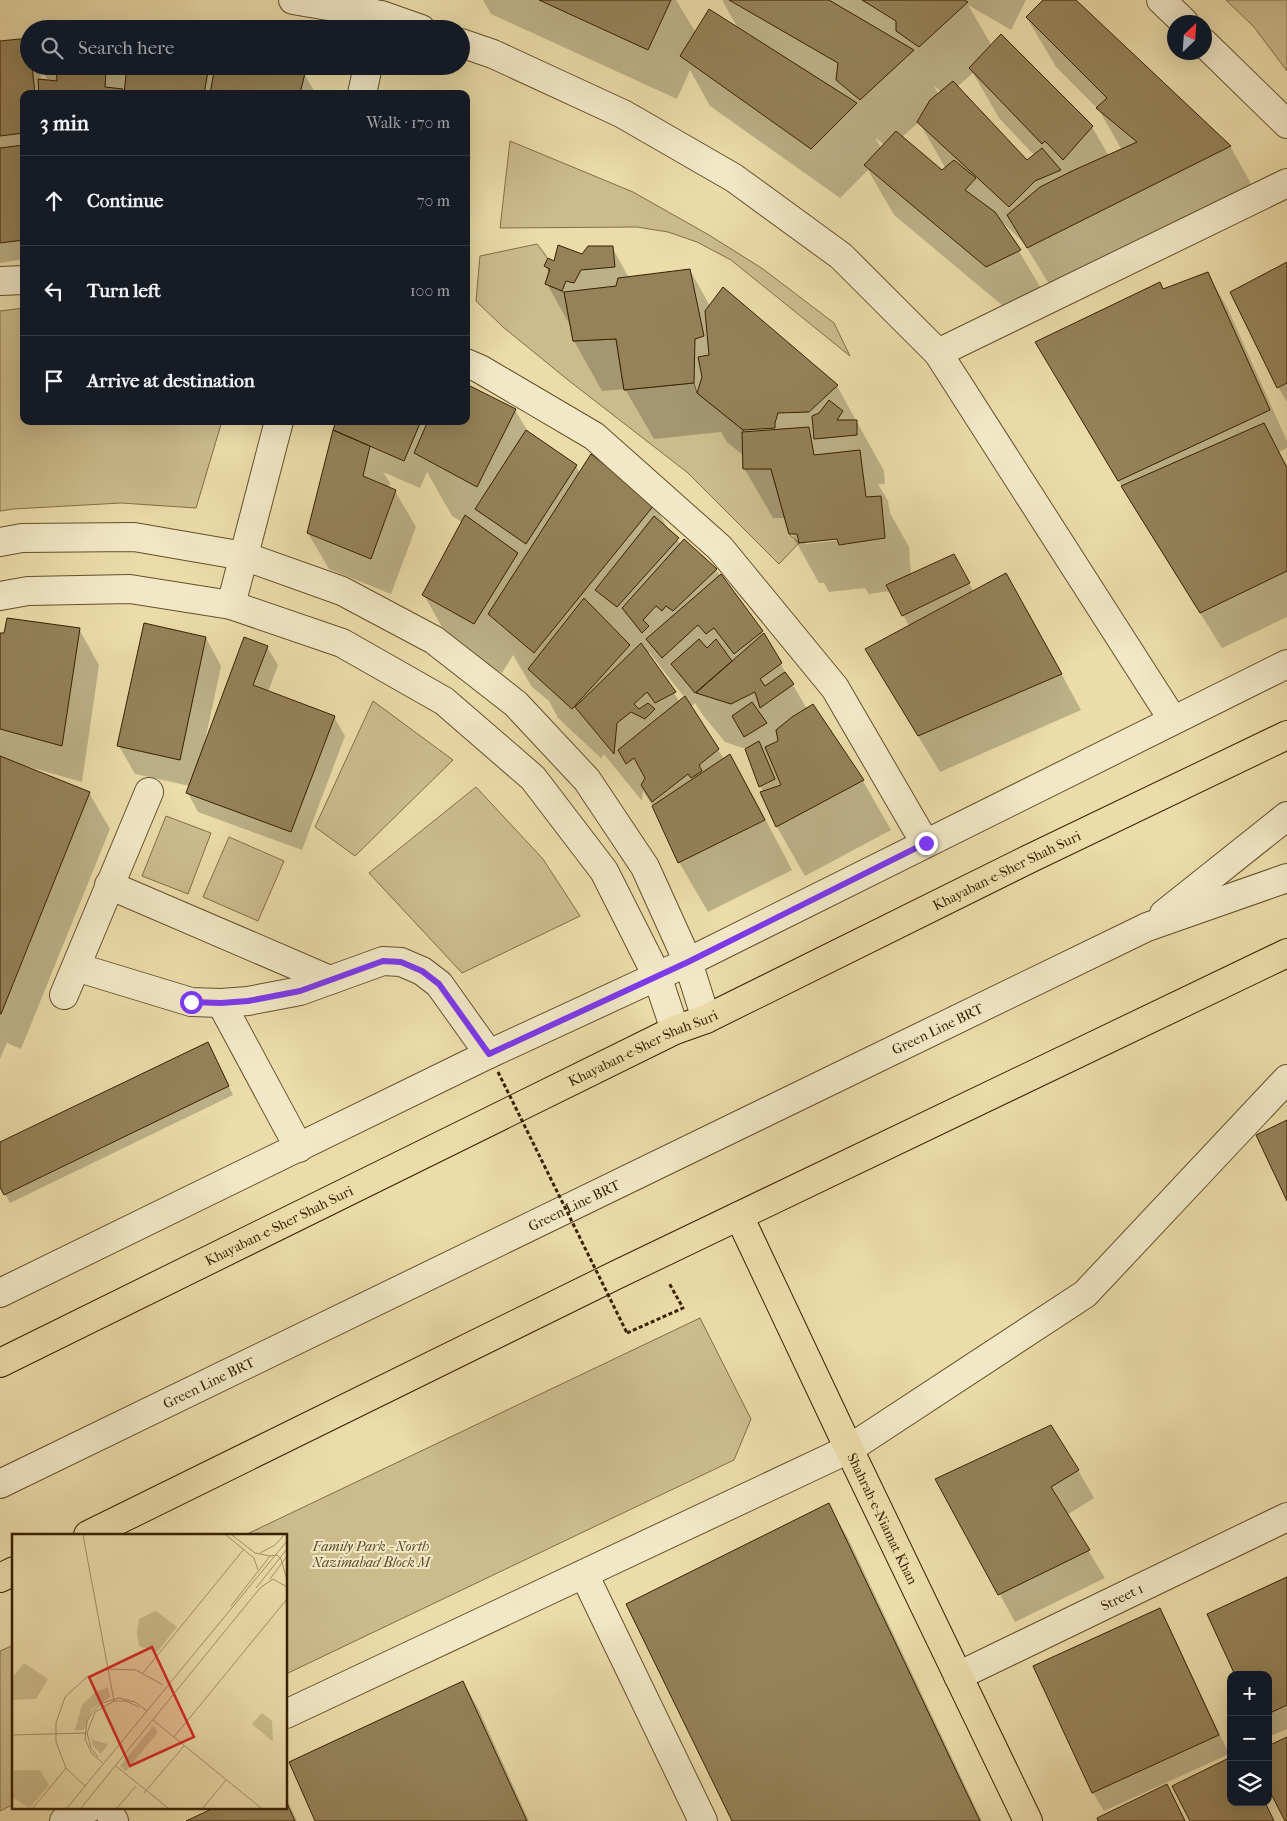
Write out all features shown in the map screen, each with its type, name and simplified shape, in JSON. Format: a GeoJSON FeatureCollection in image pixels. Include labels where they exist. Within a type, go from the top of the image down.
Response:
{"type":"FeatureCollection","features":[{"type":"Feature","properties":{"kind":"main road","name":"Khayaban-e-Sher Shah Suri"},"geometry":{"type":"LineString","coordinates":[[0,1362],[675,1030],[706,1019],[1029,859],[1287,735]]}},
{"type":"Feature","properties":{"kind":"main road"},"geometry":{"type":"LineString","coordinates":[[90,1534],[739,1216],[1287,953]]}},
{"type":"Feature","properties":{"kind":"main road","name":"Shahrah-e-Niamat Khan"},"geometry":{"type":"LineString","coordinates":[[739,1216],[1028,1821]]}},
{"type":"Feature","properties":{"kind":"main road"},"geometry":{"type":"LineString","coordinates":[[0,1578],[12,1572]]}},
{"type":"Feature","properties":{"kind":"street"},"geometry":{"type":"LineString","coordinates":[[293,0],[381,14],[397,20]]}},
{"type":"Feature","properties":{"kind":"street"},"geometry":{"type":"LineString","coordinates":[[1161,0],[1177,15]]}},
{"type":"Feature","properties":{"kind":"street"},"geometry":{"type":"LineString","coordinates":[[470,46],[493,54],[623,114],[734,178],[841,256],[938,353],[1173,720]]}},
{"type":"Feature","properties":{"kind":"street"},"geometry":{"type":"LineString","coordinates":[[1212,51],[1287,124]]}},
{"type":"Feature","properties":{"kind":"street"},"geometry":{"type":"LineString","coordinates":[[363,90],[366,75]]}},
{"type":"Feature","properties":{"kind":"street"},"geometry":{"type":"LineString","coordinates":[[938,353],[1287,183]]}},
{"type":"Feature","properties":{"kind":"street"},"geometry":{"type":"LineString","coordinates":[[0,281],[20,280]]}},
{"type":"Feature","properties":{"kind":"street"},"geometry":{"type":"LineString","coordinates":[[470,365],[594,436],[720,548],[835,688],[926,843]]}},
{"type":"Feature","properties":{"kind":"street"},"geometry":{"type":"LineString","coordinates":[[232,605],[278,425]]}},
{"type":"Feature","properties":{"kind":"street"},"geometry":{"type":"LineString","coordinates":[[0,542],[22,538],[134,537],[244,556],[342,591],[434,640],[516,704],[587,780],[645,867],[688,962],[706,1019]]}},
{"type":"Feature","properties":{"kind":"street"},"geometry":{"type":"LineString","coordinates":[[0,596],[28,591],[130,589],[232,605],[342,643],[444,701],[532,778],[604,871],[657,976],[675,1030]]}},
{"type":"Feature","properties":{"kind":"street"},"geometry":{"type":"LineString","coordinates":[[0,1293],[299,1148],[494,1063],[657,976],[1287,664]]}},
{"type":"Feature","properties":{"kind":"street"},"geometry":{"type":"LineString","coordinates":[[64,995],[149,792]]}},
{"type":"Feature","properties":{"kind":"street","name":"Green Line BRT"},"geometry":{"type":"LineString","coordinates":[[1147,927],[1287,816]]}},
{"type":"Feature","properties":{"kind":"street","name":"Green Line BRT"},"geometry":{"type":"LineString","coordinates":[[0,1484],[1147,927],[1287,878]]}},
{"type":"Feature","properties":{"kind":"street"},"geometry":{"type":"LineString","coordinates":[[109,885],[330,980]]}},
{"type":"Feature","properties":{"kind":"street"},"geometry":{"type":"LineString","coordinates":[[76,966],[191,1002],[221,1003],[248,1001],[300,991],[383,961],[401,962],[422,971],[439,984],[494,1063]]}},
{"type":"Feature","properties":{"kind":"street"},"geometry":{"type":"LineString","coordinates":[[221,1003],[299,1148]]}},
{"type":"Feature","properties":{"kind":"street"},"geometry":{"type":"LineString","coordinates":[[288,1713],[849,1449],[1085,1294],[1287,1080]]}},
{"type":"Feature","properties":{"kind":"street","name":"Street 1"},"geometry":{"type":"LineString","coordinates":[[958,1676],[1287,1517]]}},
{"type":"Feature","properties":{"kind":"street"},"geometry":{"type":"LineString","coordinates":[[584,1574],[703,1821]]}},
{"type":"Feature","properties":{"kind":"street"},"geometry":{"type":"LineString","coordinates":[[64,1821],[89,1808]]}},
{"type":"Feature","properties":{"kind":"street"},"geometry":{"type":"LineString","coordinates":[[108,1808],[114,1821]]}},
{"type":"Feature","properties":{"kind":"path"},"geometry":{"type":"LineString","coordinates":[[494,1063],[627,1333],[683,1308],[668,1283],[616,1276]]}},
{"type":"Feature","properties":{"kind":"green space"},"geometry":{"type":"Polygon","coordinates":[[[1226,0],[1287,0],[1287,71],[1254,27],[1226,0]]]}},
{"type":"Feature","properties":{"kind":"green space"},"geometry":{"type":"Polygon","coordinates":[[[510,141],[633,192],[709,235],[763,269],[834,323],[850,356],[731,260],[697,242],[668,232],[637,227],[500,228],[510,141]]]}},
{"type":"Feature","properties":{"kind":"green space"},"geometry":{"type":"Polygon","coordinates":[[[537,244],[545,254],[549,267],[545,284],[564,292],[573,341],[616,339],[624,390],[694,383],[697,393],[743,430],[743,468],[771,469],[789,534],[799,543],[779,564],[688,473],[568,380],[503,327],[476,301],[480,256],[537,244]]]}},
{"type":"Feature","properties":{"kind":"green space"},"geometry":{"type":"Polygon","coordinates":[[[20,308],[20,425],[221,425],[196,508],[121,503],[0,511],[0,311],[20,308]]]}},
{"type":"Feature","properties":{"kind":"green space"},"geometry":{"type":"Polygon","coordinates":[[[373,701],[453,760],[355,856],[315,827],[373,701]]]}},
{"type":"Feature","properties":{"kind":"green space"},"geometry":{"type":"Polygon","coordinates":[[[476,787],[543,859],[580,916],[462,973],[369,873],[476,787]]]}},
{"type":"Feature","properties":{"kind":"green space"},"geometry":{"type":"Polygon","coordinates":[[[166,816],[211,833],[188,894],[142,876],[166,816]]]}},
{"type":"Feature","properties":{"kind":"green space"},"geometry":{"type":"Polygon","coordinates":[[[229,837],[284,861],[258,921],[203,897],[229,837]]]}},
{"type":"Feature","properties":{"kind":"green space","name":"Family Park - North Nazimabad Block M"},"geometry":{"type":"Polygon","coordinates":[[[700,1318],[751,1419],[734,1460],[288,1673],[288,1534],[247,1534],[700,1318]]]}},
{"type":"Feature","properties":{"kind":"green space"},"geometry":{"type":"Polygon","coordinates":[[[12,1646],[12,1805],[0,1811],[0,1651],[12,1646]]]}},
{"type":"Feature","properties":{"kind":"building"},"geometry":{"type":"Polygon","coordinates":[[[539,0],[671,0],[648,50],[539,0]]]}},
{"type":"Feature","properties":{"kind":"building"},"geometry":{"type":"Polygon","coordinates":[[[729,0],[829,0],[914,50],[860,100],[836,80],[838,63],[729,0]]]}},
{"type":"Feature","properties":{"kind":"building"},"geometry":{"type":"Polygon","coordinates":[[[862,0],[964,0],[968,2],[919,47],[896,31],[896,21],[862,0]]]}},
{"type":"Feature","properties":{"kind":"building"},"geometry":{"type":"Polygon","coordinates":[[[1043,0],[1076,0],[1231,146],[1027,248],[1007,215],[1040,187],[1137,142],[1096,108],[1107,98],[1026,17],[1043,0]]]}},
{"type":"Feature","properties":{"kind":"building"},"geometry":{"type":"Polygon","coordinates":[[[709,9],[857,103],[811,149],[680,56],[709,9]]]}},
{"type":"Feature","properties":{"kind":"building"},"geometry":{"type":"Polygon","coordinates":[[[1001,34],[1093,126],[1063,160],[1045,141],[1042,144],[969,68],[1001,34]]]}},
{"type":"Feature","properties":{"kind":"building"},"geometry":{"type":"Polygon","coordinates":[[[20,39],[20,75],[33,75],[35,90],[20,90],[20,134],[0,136],[0,41],[20,39]]]}},
{"type":"Feature","properties":{"kind":"building"},"geometry":{"type":"Polygon","coordinates":[[[57,75],[106,75],[105,87],[123,89],[39,90],[38,79],[57,81],[57,75]]]}},
{"type":"Feature","properties":{"kind":"building"},"geometry":{"type":"Polygon","coordinates":[[[126,75],[207,75],[205,90],[124,90],[126,75]]]}},
{"type":"Feature","properties":{"kind":"building"},"geometry":{"type":"Polygon","coordinates":[[[213,75],[305,75],[301,90],[211,90],[213,75]]]}},
{"type":"Feature","properties":{"kind":"building"},"geometry":{"type":"Polygon","coordinates":[[[953,81],[1027,160],[1042,148],[1061,170],[1035,181],[1009,207],[917,122],[930,100],[953,81]]]}},
{"type":"Feature","properties":{"kind":"building"},"geometry":{"type":"Polygon","coordinates":[[[896,131],[942,170],[954,160],[976,178],[965,190],[995,212],[1021,250],[986,267],[864,165],[896,131]]]}},
{"type":"Feature","properties":{"kind":"building"},"geometry":{"type":"Polygon","coordinates":[[[20,146],[20,240],[0,243],[0,148],[20,146]]]}},
{"type":"Feature","properties":{"kind":"building"},"geometry":{"type":"Polygon","coordinates":[[[558,245],[582,254],[588,246],[613,246],[615,267],[581,270],[574,283],[566,281],[562,291],[545,284],[550,269],[544,266],[548,258],[554,261],[558,245]]]}},
{"type":"Feature","properties":{"kind":"building"},"geometry":{"type":"Polygon","coordinates":[[[1287,262],[1287,383],[1277,388],[1230,292],[1287,262]]]}},
{"type":"Feature","properties":{"kind":"building"},"geometry":{"type":"Polygon","coordinates":[[[690,269],[704,336],[695,339],[694,383],[624,390],[616,339],[573,341],[564,292],[616,286],[618,278],[690,269]]]}},
{"type":"Feature","properties":{"kind":"building"},"geometry":{"type":"Polygon","coordinates":[[[1208,272],[1270,410],[1118,481],[1035,342],[1160,282],[1163,289],[1208,272]]]}},
{"type":"Feature","properties":{"kind":"building"},"geometry":{"type":"Polygon","coordinates":[[[723,287],[838,385],[809,412],[778,413],[775,428],[743,430],[697,393],[702,377],[698,357],[709,355],[705,311],[723,287]]]}},
{"type":"Feature","properties":{"kind":"building"},"geometry":{"type":"Polygon","coordinates":[[[470,386],[516,409],[477,487],[414,453],[426,425],[470,425],[470,386]]]}},
{"type":"Feature","properties":{"kind":"building"},"geometry":{"type":"Polygon","coordinates":[[[829,400],[843,411],[837,420],[857,420],[857,435],[814,439],[812,416],[819,413],[829,400]]]}},
{"type":"Feature","properties":{"kind":"building"},"geometry":{"type":"Polygon","coordinates":[[[1264,423],[1287,468],[1287,571],[1200,613],[1121,486],[1264,423]]]}},
{"type":"Feature","properties":{"kind":"building"},"geometry":{"type":"Polygon","coordinates":[[[335,425],[419,425],[404,461],[333,430],[335,425]]]}},
{"type":"Feature","properties":{"kind":"building"},"geometry":{"type":"Polygon","coordinates":[[[809,427],[814,455],[860,450],[866,497],[881,496],[885,538],[839,545],[837,539],[799,543],[797,534],[789,534],[771,469],[743,469],[742,432],[809,427]]]}},
{"type":"Feature","properties":{"kind":"building"},"geometry":{"type":"Polygon","coordinates":[[[333,430],[370,446],[363,476],[396,490],[371,559],[307,533],[333,430]]]}},
{"type":"Feature","properties":{"kind":"building"},"geometry":{"type":"Polygon","coordinates":[[[526,430],[577,465],[526,544],[475,509],[526,430]]]}},
{"type":"Feature","properties":{"kind":"building"},"geometry":{"type":"Polygon","coordinates":[[[591,454],[655,504],[534,653],[488,614],[591,454]]]}},
{"type":"Feature","properties":{"kind":"building"},"geometry":{"type":"Polygon","coordinates":[[[465,515],[518,553],[474,624],[422,595],[465,515]]]}},
{"type":"Feature","properties":{"kind":"building"},"geometry":{"type":"Polygon","coordinates":[[[654,516],[679,538],[617,607],[595,590],[654,516]]]}},
{"type":"Feature","properties":{"kind":"building"},"geometry":{"type":"Polygon","coordinates":[[[684,539],[717,569],[673,611],[666,606],[662,611],[656,606],[643,620],[649,626],[642,633],[622,608],[684,539]]]}},
{"type":"Feature","properties":{"kind":"building"},"geometry":{"type":"Polygon","coordinates":[[[954,554],[970,583],[902,616],[886,585],[954,554]]]}},
{"type":"Feature","properties":{"kind":"building"},"geometry":{"type":"Polygon","coordinates":[[[1006,573],[1062,674],[918,736],[865,649],[1006,573]]]}},
{"type":"Feature","properties":{"kind":"building"},"geometry":{"type":"Polygon","coordinates":[[[721,574],[763,631],[734,654],[714,628],[706,634],[698,625],[662,658],[646,639],[721,574]]]}},
{"type":"Feature","properties":{"kind":"building"},"geometry":{"type":"Polygon","coordinates":[[[584,598],[630,645],[572,709],[528,669],[584,598]]]}},
{"type":"Feature","properties":{"kind":"building"},"geometry":{"type":"Polygon","coordinates":[[[7,618],[80,628],[62,746],[0,729],[0,633],[4,633],[7,618]]]}},
{"type":"Feature","properties":{"kind":"building"},"geometry":{"type":"Polygon","coordinates":[[[144,623],[206,637],[180,760],[117,746],[144,623]]]}},
{"type":"Feature","properties":{"kind":"building"},"geometry":{"type":"Polygon","coordinates":[[[764,633],[782,663],[760,679],[765,686],[785,672],[794,684],[760,708],[755,692],[731,704],[696,693],[764,633]]]}},
{"type":"Feature","properties":{"kind":"building"},"geometry":{"type":"Polygon","coordinates":[[[244,637],[268,646],[253,685],[335,716],[291,832],[186,793],[244,637]]]}},
{"type":"Feature","properties":{"kind":"building"},"geometry":{"type":"Polygon","coordinates":[[[699,639],[707,648],[716,639],[732,661],[695,693],[671,664],[699,639]]]}},
{"type":"Feature","properties":{"kind":"building"},"geometry":{"type":"Polygon","coordinates":[[[641,643],[676,692],[655,703],[647,692],[634,704],[639,709],[648,703],[655,709],[645,719],[631,712],[617,723],[614,754],[575,707],[641,643]]]}},
{"type":"Feature","properties":{"kind":"building"},"geometry":{"type":"Polygon","coordinates":[[[685,696],[719,749],[699,765],[702,771],[691,778],[688,774],[652,802],[641,785],[645,778],[634,758],[626,764],[618,750],[685,696]]]}},
{"type":"Feature","properties":{"kind":"building"},"geometry":{"type":"Polygon","coordinates":[[[752,702],[767,723],[744,737],[732,716],[752,702]]]}},
{"type":"Feature","properties":{"kind":"building"},"geometry":{"type":"Polygon","coordinates":[[[813,704],[864,780],[776,827],[760,792],[781,785],[765,747],[778,741],[776,730],[813,704]]]}},
{"type":"Feature","properties":{"kind":"building"},"geometry":{"type":"Polygon","coordinates":[[[759,741],[775,779],[759,787],[745,749],[759,741]]]}},
{"type":"Feature","properties":{"kind":"building"},"geometry":{"type":"Polygon","coordinates":[[[730,754],[765,820],[678,863],[652,806],[730,754]]]}},
{"type":"Feature","properties":{"kind":"building"},"geometry":{"type":"Polygon","coordinates":[[[0,756],[90,792],[1,1014],[0,1014],[0,756]]]}},
{"type":"Feature","properties":{"kind":"building"},"geometry":{"type":"Polygon","coordinates":[[[208,1042],[229,1086],[4,1195],[0,1187],[0,1142],[208,1042]]]}},
{"type":"Feature","properties":{"kind":"building"},"geometry":{"type":"Polygon","coordinates":[[[1287,1120],[1287,1201],[1256,1135],[1287,1120]]]}},
{"type":"Feature","properties":{"kind":"building"},"geometry":{"type":"Polygon","coordinates":[[[1051,1425],[1079,1470],[1051,1487],[1090,1550],[998,1595],[935,1479],[1051,1425]]]}},
{"type":"Feature","properties":{"kind":"building"},"geometry":{"type":"Polygon","coordinates":[[[829,1503],[980,1821],[732,1821],[626,1604],[829,1503]]]}},
{"type":"Feature","properties":{"kind":"building"},"geometry":{"type":"Polygon","coordinates":[[[1287,1577],[1287,1705],[1272,1712],[1272,1671],[1233,1671],[1207,1614],[1287,1577]]]}},
{"type":"Feature","properties":{"kind":"building"},"geometry":{"type":"Polygon","coordinates":[[[1160,1608],[1219,1735],[1092,1793],[1033,1666],[1160,1608]]]}},
{"type":"Feature","properties":{"kind":"building"},"geometry":{"type":"Polygon","coordinates":[[[463,1681],[527,1821],[315,1821],[289,1762],[463,1681]]]}},
{"type":"Feature","properties":{"kind":"building"},"geometry":{"type":"Polygon","coordinates":[[[1287,1737],[1287,1821],[1285,1821],[1272,1796],[1272,1744],[1287,1737]]]}},
{"type":"Feature","properties":{"kind":"building"},"geometry":{"type":"Polygon","coordinates":[[[1227,1759],[1227,1806],[1267,1806],[1274,1821],[1190,1821],[1172,1786],[1227,1759]]]}},
{"type":"Feature","properties":{"kind":"building"},"geometry":{"type":"Polygon","coordinates":[[[1167,1784],[1185,1821],[1098,1821],[1097,1818],[1167,1784]]]}},
{"type":"Feature","properties":{"kind":"building"},"geometry":{"type":"Polygon","coordinates":[[[288,1805],[295,1821],[186,1821],[214,1808],[288,1808],[288,1805]]]}},
{"type":"Feature","properties":{"kind":"route"},"geometry":{"type":"LineString","coordinates":[[191,1002],[221,1003],[248,1001],[300,991],[383,961],[401,962],[422,971],[439,984],[489,1054],[688,962],[926,843]]}}]}
